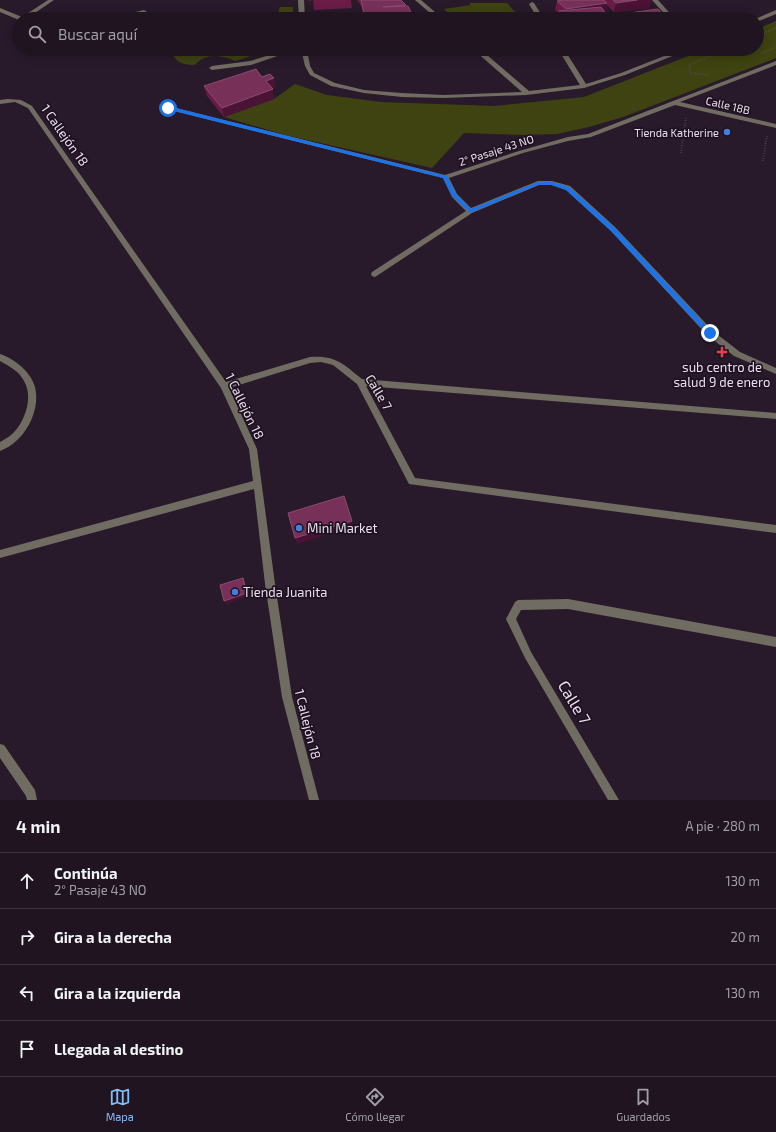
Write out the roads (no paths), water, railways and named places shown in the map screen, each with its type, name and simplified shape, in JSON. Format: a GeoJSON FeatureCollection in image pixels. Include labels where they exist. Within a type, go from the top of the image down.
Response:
{"type":"FeatureCollection","features":[{"type":"Feature","properties":{"kind":"street"},"geometry":{"type":"LineString","coordinates":[[33,12],[51,0]]}},
{"type":"Feature","properties":{"kind":"street"},"geometry":{"type":"LineString","coordinates":[[301,0],[302,12]]}},
{"type":"Feature","properties":{"kind":"street"},"geometry":{"type":"LineString","coordinates":[[418,0],[432,12]]}},
{"type":"Feature","properties":{"kind":"street"},"geometry":{"type":"LineString","coordinates":[[655,0],[666,12]]}},
{"type":"Feature","properties":{"kind":"street"},"geometry":{"type":"LineString","coordinates":[[532,4],[537,12]]}},
{"type":"Feature","properties":{"kind":"street"},"geometry":{"type":"LineString","coordinates":[[0,10],[12,15]]}},
{"type":"Feature","properties":{"kind":"street"},"geometry":{"type":"LineString","coordinates":[[764,17],[776,12]]}},
{"type":"Feature","properties":{"kind":"street"},"geometry":{"type":"LineString","coordinates":[[212,68],[251,63],[273,56]]}},
{"type":"Feature","properties":{"kind":"street"},"geometry":{"type":"LineString","coordinates":[[305,56],[311,74],[326,82],[360,91],[426,98],[562,90],[602,81],[668,56]]}},
{"type":"Feature","properties":{"kind":"street"},"geometry":{"type":"LineString","coordinates":[[484,56],[527,93]]}},
{"type":"Feature","properties":{"kind":"street"},"geometry":{"type":"LineString","coordinates":[[565,56],[584,86]]}},
{"type":"Feature","properties":{"kind":"street","name":"2° Pasaje 43 NO"},"geometry":{"type":"LineString","coordinates":[[168,108],[445,177],[521,152],[589,136],[776,63]]}},
{"type":"Feature","properties":{"kind":"street","name":"1 Callejón 18"},"geometry":{"type":"LineString","coordinates":[[0,102],[14,100],[24,102],[30,107],[224,386],[252,449],[287,697],[314,800]]}},
{"type":"Feature","properties":{"kind":"street","name":"Calle 18B"},"geometry":{"type":"LineString","coordinates":[[675,103],[776,126]]}},
{"type":"Feature","properties":{"kind":"street"},"geometry":{"type":"LineString","coordinates":[[445,177],[454,195],[470,211]]}},
{"type":"Feature","properties":{"kind":"street"},"geometry":{"type":"LineString","coordinates":[[375,274],[470,211],[538,183],[552,183],[568,188],[613,229],[710,333],[737,354],[776,371]]}},
{"type":"Feature","properties":{"kind":"street"},"geometry":{"type":"LineString","coordinates":[[0,357],[24,373],[33,397],[30,414],[18,434],[0,448]]}},
{"type":"Feature","properties":{"kind":"street","name":"Calle 7"},"geometry":{"type":"LineString","coordinates":[[224,386],[310,360],[321,359],[334,362],[360,382],[412,481],[776,529]]}},
{"type":"Feature","properties":{"kind":"street"},"geometry":{"type":"LineString","coordinates":[[360,382],[776,416]]}},
{"type":"Feature","properties":{"kind":"street"},"geometry":{"type":"LineString","coordinates":[[0,554],[257,484]]}},
{"type":"Feature","properties":{"kind":"street","name":"Calle 7"},"geometry":{"type":"LineString","coordinates":[[614,800],[528,655],[511,619],[518,605],[568,604],[776,642]]}},
{"type":"Feature","properties":{"kind":"street"},"geometry":{"type":"LineString","coordinates":[[0,749],[31,794],[32,800]]}},
{"type":"Feature","properties":{"kind":"place","name":"Tienda Katherine"},"geometry":{"type":"Point","coordinates":[727,132]}},
{"type":"Feature","properties":{"kind":"place","name":"sub centro de salud 9 de enero"},"geometry":{"type":"Point","coordinates":[722,352]}},
{"type":"Feature","properties":{"kind":"place","name":"Mini Market"},"geometry":{"type":"Point","coordinates":[299,528]}},
{"type":"Feature","properties":{"kind":"place","name":"Tienda Juanita"},"geometry":{"type":"Point","coordinates":[235,592]}}]}
